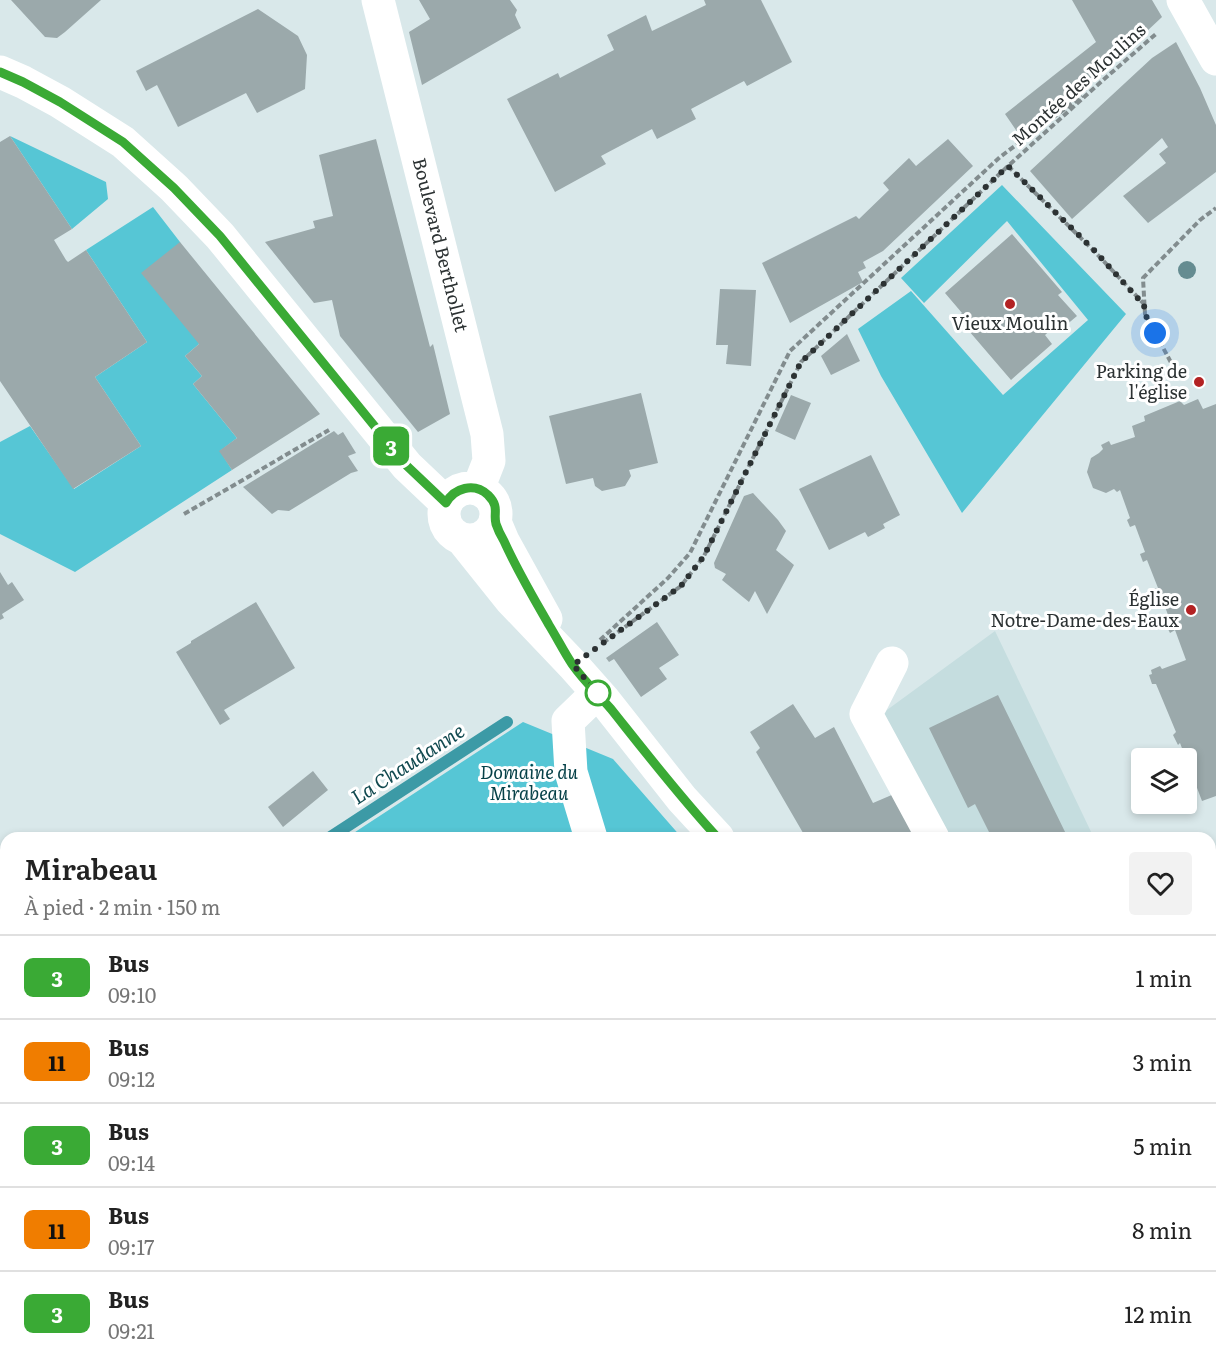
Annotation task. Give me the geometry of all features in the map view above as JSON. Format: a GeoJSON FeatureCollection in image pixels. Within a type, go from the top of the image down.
{"type":"FeatureCollection","features":[{"type":"Feature","properties":{"kind":"main road","name":"Boulevard Berthollet"},"geometry":{"type":"LineString","coordinates":[[378,0],[487,434],[489,461],[478,489]]}},
{"type":"Feature","properties":{"kind":"main road"},"geometry":{"type":"LineString","coordinates":[[1185,4],[1216,59]]}},
{"type":"Feature","properties":{"kind":"main road"},"geometry":{"type":"LineString","coordinates":[[0,72],[60,102],[123,142],[174,188],[220,236],[407,466],[446,503]]}},
{"type":"Feature","properties":{"kind":"main road"},"geometry":{"type":"LineString","coordinates":[[462,539],[478,539],[491,530],[495,522],[495,506],[486,493],[478,489],[456,491],[446,503],[443,516],[451,533],[462,539],[510,599],[573,665],[682,799],[712,832]]}},
{"type":"Feature","properties":{"kind":"main road"},"geometry":{"type":"LineString","coordinates":[[495,522],[533,597],[573,665]]}},
{"type":"Feature","properties":{"kind":"main road"},"geometry":{"type":"LineString","coordinates":[[892,663],[866,714],[930,832]]}},
{"type":"Feature","properties":{"kind":"main road"},"geometry":{"type":"LineString","coordinates":[[589,832],[571,768],[568,721],[597,693]]}},
{"type":"Feature","properties":{"kind":"path","name":"Montée des Moulins"},"geometry":{"type":"LineString","coordinates":[[573,665],[681,586],[704,556],[801,362],[1008,166],[1185,4]]}},
{"type":"Feature","properties":{"kind":"path"},"geometry":{"type":"LineString","coordinates":[[573,665],[668,578],[690,553],[790,351],[1000,157],[1102,81]]}},
{"type":"Feature","properties":{"kind":"path"},"geometry":{"type":"LineString","coordinates":[[1008,166],[1094,250],[1144,305]]}},
{"type":"Feature","properties":{"kind":"path"},"geometry":{"type":"LineString","coordinates":[[1175,370],[1145,314],[1143,278],[1200,220],[1216,208]]}},
{"type":"Feature","properties":{"kind":"path"},"geometry":{"type":"LineString","coordinates":[[184,514],[362,410]]}},
{"type":"Feature","properties":{"kind":"shaded area"},"geometry":{"type":"Polygon","coordinates":[[[995,631],[1091,832],[939,832],[876,718],[995,631]]]}},
{"type":"Feature","properties":{"kind":"green space"},"geometry":{"type":"Polygon","coordinates":[[[10,136],[106,182],[108,199],[72,229],[10,136]]]}},
{"type":"Feature","properties":{"kind":"green space"},"geometry":{"type":"Polygon","coordinates":[[[1002,185],[1126,314],[962,513],[881,376],[858,329],[911,291],[1003,395],[1088,320],[1007,221],[924,303],[901,278],[1002,185]]]}},
{"type":"Feature","properties":{"kind":"green space"},"geometry":{"type":"Polygon","coordinates":[[[153,207],[180,242],[199,344],[185,356],[202,376],[193,384],[237,438],[220,451],[232,470],[75,572],[0,534],[0,442],[30,426],[74,489],[141,446],[95,377],[147,342],[86,250],[153,207]]]}},
{"type":"Feature","properties":{"kind":"green space","name":"Domaine du Mirabeau"},"geometry":{"type":"Polygon","coordinates":[[[523,722],[613,759],[677,832],[355,832],[523,722]]]}},
{"type":"Feature","properties":{"kind":"building"},"geometry":{"type":"Polygon","coordinates":[[[11,0],[101,0],[57,38],[45,37],[11,0]]]}},
{"type":"Feature","properties":{"kind":"building"},"geometry":{"type":"Polygon","coordinates":[[[419,0],[510,0],[517,10],[515,15],[521,28],[422,85],[409,32],[430,19],[419,0]]]}},
{"type":"Feature","properties":{"kind":"building"},"geometry":{"type":"Polygon","coordinates":[[[704,0],[761,0],[792,62],[747,86],[744,81],[691,109],[696,119],[657,139],[652,129],[601,156],[606,164],[555,192],[507,99],[558,73],[560,78],[614,50],[607,35],[646,15],[652,31],[706,5],[704,0]]]}},
{"type":"Feature","properties":{"kind":"building"},"geometry":{"type":"Polygon","coordinates":[[[1072,0],[1152,0],[1162,17],[1111,65],[1020,136],[1005,114],[1096,42],[1072,0]]]}},
{"type":"Feature","properties":{"kind":"building"},"geometry":{"type":"Polygon","coordinates":[[[258,9],[298,36],[307,55],[305,89],[257,113],[246,93],[178,127],[157,85],[146,91],[136,71],[258,9]]]}},
{"type":"Feature","properties":{"kind":"building"},"geometry":{"type":"Polygon","coordinates":[[[1176,42],[1216,125],[1216,172],[1148,223],[1123,196],[1166,163],[1159,154],[1168,147],[1162,138],[1072,219],[1030,171],[1152,58],[1176,42]]]}},
{"type":"Feature","properties":{"kind":"building"},"geometry":{"type":"Polygon","coordinates":[[[10,136],[72,229],[54,240],[66,260],[68,262],[86,250],[147,342],[95,377],[141,446],[73,489],[0,381],[0,142],[10,136]]]}},
{"type":"Feature","properties":{"kind":"building"},"geometry":{"type":"Polygon","coordinates":[[[376,139],[430,347],[433,344],[450,414],[418,432],[340,336],[332,300],[314,303],[265,242],[315,228],[313,221],[333,216],[319,155],[376,139]]]}},
{"type":"Feature","properties":{"kind":"building"},"geometry":{"type":"Polygon","coordinates":[[[948,139],[973,166],[883,251],[863,262],[866,268],[858,272],[863,282],[790,323],[762,263],[856,216],[859,219],[889,190],[883,183],[909,158],[916,166],[948,139]]]}},
{"type":"Feature","properties":{"kind":"building","name":"Vieux Moulin"},"geometry":{"type":"Polygon","coordinates":[[[1012,234],[1062,292],[1058,295],[1077,316],[1059,331],[1055,326],[1045,335],[1052,344],[1011,380],[957,317],[962,313],[945,293],[1012,234]]]}},
{"type":"Feature","properties":{"kind":"building"},"geometry":{"type":"Polygon","coordinates":[[[180,242],[320,414],[232,470],[219,451],[237,438],[193,384],[202,376],[185,356],[199,344],[141,273],[180,242]]]}},
{"type":"Feature","properties":{"kind":"building"},"geometry":{"type":"Polygon","coordinates":[[[720,289],[756,290],[751,366],[726,364],[728,345],[716,345],[720,289]]]}},
{"type":"Feature","properties":{"kind":"building"},"geometry":{"type":"Polygon","coordinates":[[[847,334],[860,361],[831,375],[821,356],[847,334]]]}},
{"type":"Feature","properties":{"kind":"building"},"geometry":{"type":"Polygon","coordinates":[[[641,393],[658,463],[629,470],[631,476],[625,486],[602,491],[595,486],[593,478],[566,484],[549,416],[641,393]]]}},
{"type":"Feature","properties":{"kind":"building"},"geometry":{"type":"Polygon","coordinates":[[[791,395],[811,403],[795,440],[775,431],[791,395]]]}},
{"type":"Feature","properties":{"kind":"building","name":"Église Notre-Dame-des-Eaux"},"geometry":{"type":"Polygon","coordinates":[[[1198,399],[1203,409],[1216,404],[1216,796],[1202,801],[1197,788],[1197,748],[1182,748],[1180,743],[1178,745],[1173,735],[1176,732],[1156,684],[1152,684],[1149,675],[1152,674],[1151,670],[1160,666],[1162,669],[1186,660],[1175,630],[1170,633],[1166,625],[1171,623],[1161,596],[1157,598],[1153,589],[1158,588],[1147,560],[1143,562],[1140,554],[1145,552],[1135,525],[1130,527],[1127,520],[1130,518],[1120,490],[1117,492],[1114,489],[1106,493],[1093,488],[1087,472],[1091,458],[1103,449],[1101,445],[1109,441],[1111,445],[1135,437],[1132,426],[1145,421],[1144,416],[1180,401],[1184,405],[1198,399]]]}},
{"type":"Feature","properties":{"kind":"building"},"geometry":{"type":"Polygon","coordinates":[[[334,431],[338,435],[343,432],[356,453],[348,456],[358,471],[289,511],[278,510],[272,514],[243,487],[334,431]]]}},
{"type":"Feature","properties":{"kind":"building"},"geometry":{"type":"Polygon","coordinates":[[[871,455],[900,515],[883,524],[885,528],[868,537],[865,532],[829,550],[799,489],[871,455]]]}},
{"type":"Feature","properties":{"kind":"building"},"geometry":{"type":"Polygon","coordinates":[[[753,493],[786,531],[776,550],[794,565],[767,614],[755,591],[749,602],[722,580],[726,574],[715,568],[714,563],[744,496],[753,493]]]}},
{"type":"Feature","properties":{"kind":"building"},"geometry":{"type":"Polygon","coordinates":[[[0,572],[8,585],[12,582],[24,600],[2,614],[4,618],[0,620],[0,572]]]}},
{"type":"Feature","properties":{"kind":"building"},"geometry":{"type":"Polygon","coordinates":[[[256,602],[295,668],[224,710],[230,719],[220,725],[176,652],[256,602]]]}},
{"type":"Feature","properties":{"kind":"building"},"geometry":{"type":"Polygon","coordinates":[[[657,622],[679,655],[659,668],[667,679],[641,697],[614,659],[609,662],[606,658],[657,622]]]}},
{"type":"Feature","properties":{"kind":"building"},"geometry":{"type":"Polygon","coordinates":[[[998,695],[1065,832],[989,832],[975,804],[968,808],[929,728],[998,695]]]}},
{"type":"Feature","properties":{"kind":"building"},"geometry":{"type":"Polygon","coordinates":[[[793,704],[815,738],[834,727],[873,803],[894,794],[914,832],[803,832],[756,752],[760,748],[750,732],[793,704]]]}},
{"type":"Feature","properties":{"kind":"building"},"geometry":{"type":"Polygon","coordinates":[[[313,771],[328,790],[283,827],[268,807],[313,771]]]}},
{"type":"Feature","properties":{"kind":"waterway","name":"La Chaudanne"},"geometry":{"type":"LineString","coordinates":[[338,832],[507,722]]}},
{"type":"Feature","properties":{"kind":"bus line","name":"3"},"geometry":{"type":"LineString","coordinates":[[0,72],[60,102],[123,142],[174,188],[220,236],[407,466],[446,503],[456,491],[463,489],[478,489],[486,493],[495,506],[495,522],[503,540],[573,665],[604,700],[682,799],[712,832]]}},
{"type":"Feature","properties":{"kind":"place","name":"Vieux Moulin"},"geometry":{"type":"Point","coordinates":[1010,304]}},
{"type":"Feature","properties":{"kind":"place","name":"Parking de l'église"},"geometry":{"type":"Point","coordinates":[1199,382]}},
{"type":"Feature","properties":{"kind":"place","name":"Église Notre-Dame-des-Eaux"},"geometry":{"type":"Point","coordinates":[1191,610]}},
{"type":"Feature","properties":{"kind":"route"},"geometry":{"type":"LineString","coordinates":[[598,693],[573,665],[681,586],[704,556],[801,362],[1008,166],[1094,250],[1144,305],[1145,314],[1155,333]]}}]}
